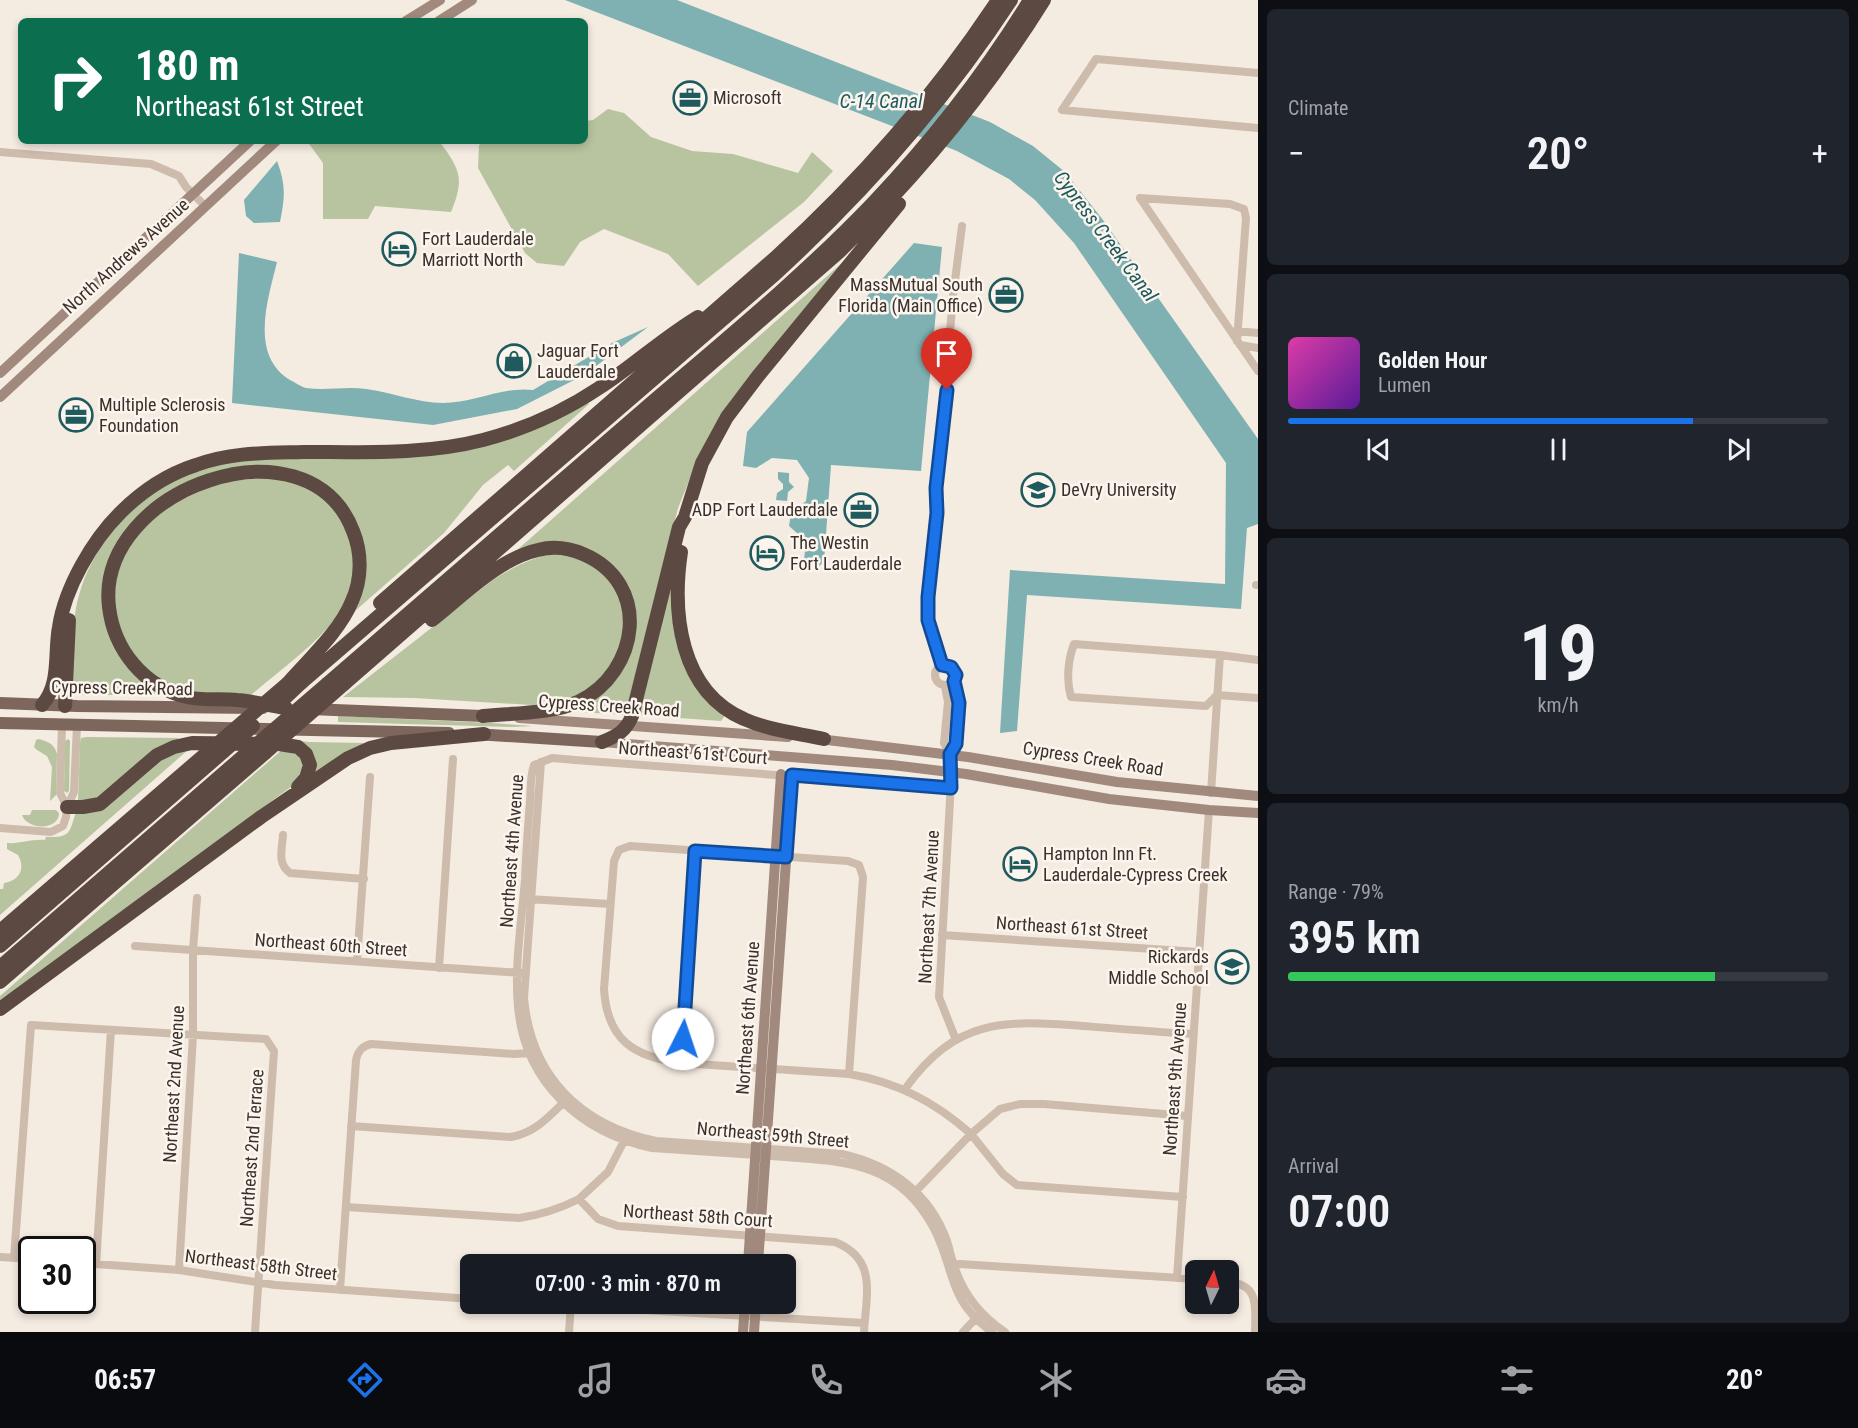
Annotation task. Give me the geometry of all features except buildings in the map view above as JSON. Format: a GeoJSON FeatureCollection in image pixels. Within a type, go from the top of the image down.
{"type":"FeatureCollection","features":[{"type":"Feature","properties":{"kind":"highway"},"geometry":{"type":"LineString","coordinates":[[947,83],[998,0]]}},
{"type":"Feature","properties":{"kind":"highway"},"geometry":{"type":"LineString","coordinates":[[295,683],[773,276],[848,205],[1011,0]]}},
{"type":"Feature","properties":{"kind":"highway"},"geometry":{"type":"LineString","coordinates":[[974,93],[1030,0]]}},
{"type":"Feature","properties":{"kind":"highway"},"geometry":{"type":"LineString","coordinates":[[0,982],[820,271],[878,214],[1044,0]]}},
{"type":"Feature","properties":{"kind":"highway"},"geometry":{"type":"LineString","coordinates":[[0,946],[735,293],[894,146]]}},
{"type":"Feature","properties":{"kind":"highway"},"geometry":{"type":"LineString","coordinates":[[602,742],[620,734],[628,726],[680,527],[702,463],[727,417],[911,190],[922,157]]}},
{"type":"Feature","properties":{"kind":"highway"},"geometry":{"type":"LineString","coordinates":[[0,968],[791,281],[922,157]]}},
{"type":"Feature","properties":{"kind":"highway"},"geometry":{"type":"LineString","coordinates":[[42,705],[53,688],[61,616],[66,596],[96,542],[121,512],[151,488],[186,468],[223,457],[252,453],[429,449],[470,443],[508,432],[543,419],[578,401],[682,327],[735,293]]}},
{"type":"Feature","properties":{"kind":"highway"},"geometry":{"type":"LineString","coordinates":[[286,708],[237,700],[197,699],[178,694],[152,681],[138,670],[118,641],[112,624],[108,600],[112,568],[118,551],[133,528],[148,514],[173,497],[201,484],[222,477],[255,472],[276,472],[294,476],[312,483],[335,501],[347,518],[357,543],[360,570],[355,594],[341,622],[295,683]]}},
{"type":"Feature","properties":{"kind":"highway"},"geometry":{"type":"LineString","coordinates":[[685,517],[686,528],[678,576],[678,613],[685,648],[699,680],[716,701],[742,718],[824,740]]}},
{"type":"Feature","properties":{"kind":"highway"},"geometry":{"type":"LineString","coordinates":[[380,653],[430,621],[488,576],[521,555],[547,548],[564,549],[589,557],[604,567],[620,588],[627,604],[630,620],[625,652],[611,678],[587,697],[566,706],[483,716]]}},
{"type":"Feature","properties":{"kind":"highway"},"geometry":{"type":"LineString","coordinates":[[71,706],[68,627],[77,576]]}},
{"type":"Feature","properties":{"kind":"highway"},"geometry":{"type":"LineString","coordinates":[[261,817],[284,804],[341,762],[363,751],[391,743],[484,734]]}},
{"type":"Feature","properties":{"kind":"highway"},"geometry":{"type":"LineString","coordinates":[[0,1009],[261,817],[306,778],[310,769],[309,762],[300,749],[284,744],[192,743],[180,745],[157,755],[99,804],[67,807]]}},
{"type":"Feature","properties":{"kind":"highway"},"geometry":{"type":"LineString","coordinates":[[0,931],[216,752]]}},
{"type":"Feature","properties":{"kind":"main road"},"geometry":{"type":"LineString","coordinates":[[411,18],[440,0]]}},
{"type":"Feature","properties":{"kind":"main road"},"geometry":{"type":"LineString","coordinates":[[444,18],[472,0]]}},
{"type":"Feature","properties":{"kind":"main road","name":"North Andrews Avenue"},"geometry":{"type":"LineString","coordinates":[[0,373],[247,144]]}},
{"type":"Feature","properties":{"kind":"main road","name":"North Andrews Avenue"},"geometry":{"type":"LineString","coordinates":[[0,397],[273,144]]}},
{"type":"Feature","properties":{"kind":"main road","name":"Cypress Creek Road"},"geometry":{"type":"LineString","coordinates":[[0,703],[286,708],[483,716],[824,740],[950,754],[1076,776],[1211,793],[1258,796]]}},
{"type":"Feature","properties":{"kind":"main road"},"geometry":{"type":"LineString","coordinates":[[62,724],[71,706]]}},
{"type":"Feature","properties":{"kind":"main road"},"geometry":{"type":"LineString","coordinates":[[71,706],[76,725]]}},
{"type":"Feature","properties":{"kind":"main road","name":"Cypress Creek Road"},"geometry":{"type":"LineString","coordinates":[[0,723],[484,734],[602,742],[867,762],[951,772],[1077,794],[1209,810],[1258,813]]}},
{"type":"Feature","properties":{"kind":"main road","name":"Northeast 6th Avenue"},"geometry":{"type":"LineString","coordinates":[[750,1254],[755,1235],[787,775]]}},
{"type":"Feature","properties":{"kind":"main road"},"geometry":{"type":"LineString","coordinates":[[1172,806],[1204,800],[1211,793]]}},
{"type":"Feature","properties":{"kind":"main road"},"geometry":{"type":"LineString","coordinates":[[1209,810],[1214,802],[1238,795]]}},
{"type":"Feature","properties":{"kind":"main road","name":"Northeast 6th Avenue"},"geometry":{"type":"LineString","coordinates":[[755,1235],[757,1254]]}},
{"type":"Feature","properties":{"kind":"main road"},"geometry":{"type":"LineString","coordinates":[[749,1314],[754,1332]]}},
{"type":"Feature","properties":{"kind":"main road"},"geometry":{"type":"LineString","coordinates":[[743,1332],[751,1314]]}},
{"type":"Feature","properties":{"kind":"street"},"geometry":{"type":"LineString","coordinates":[[1258,73],[1096,59],[1062,110],[1258,128]]}},
{"type":"Feature","properties":{"kind":"street"},"geometry":{"type":"LineString","coordinates":[[0,152],[151,164],[179,176],[205,207]]}},
{"type":"Feature","properties":{"kind":"street"},"geometry":{"type":"LineString","coordinates":[[1234,331],[1246,218],[1244,209],[1230,204],[1140,198],[1234,331],[1238,343],[1258,371]]}},
{"type":"Feature","properties":{"kind":"street"},"geometry":{"type":"LineString","coordinates":[[942,665],[928,620],[928,597],[954,285],[962,226]]}},
{"type":"Feature","properties":{"kind":"street"},"geometry":{"type":"LineString","coordinates":[[1234,331],[1258,333]]}},
{"type":"Feature","properties":{"kind":"street"},"geometry":{"type":"LineString","coordinates":[[1238,343],[1258,348]]}},
{"type":"Feature","properties":{"kind":"street"},"geometry":{"type":"LineString","coordinates":[[1258,660],[1074,644],[1068,686],[1071,697],[1206,706],[1217,695],[1258,698]]}},
{"type":"Feature","properties":{"kind":"street"},"geometry":{"type":"LineString","coordinates":[[1211,793],[1220,655]]}},
{"type":"Feature","properties":{"kind":"street"},"geometry":{"type":"LineString","coordinates":[[950,754],[956,744],[959,703],[954,681],[956,675],[954,669],[948,666],[942,665],[937,669],[935,678],[939,684],[945,686],[954,681]]}},
{"type":"Feature","properties":{"kind":"street"},"geometry":{"type":"LineString","coordinates":[[945,686],[948,702],[944,743],[950,754]]}},
{"type":"Feature","properties":{"kind":"street"},"geometry":{"type":"LineString","coordinates":[[62,724],[60,793],[67,807]]}},
{"type":"Feature","properties":{"kind":"street"},"geometry":{"type":"LineString","coordinates":[[0,828],[47,832],[57,830],[64,824],[67,807],[74,792],[76,725]]}},
{"type":"Feature","properties":{"kind":"street","name":"Northeast 7th Avenue"},"geometry":{"type":"LineString","coordinates":[[950,754],[951,788],[939,997],[956,1040]]}},
{"type":"Feature","properties":{"kind":"street","name":"Northeast 61st Court"},"geometry":{"type":"LineString","coordinates":[[541,762],[552,758],[951,788]]}},
{"type":"Feature","properties":{"kind":"street"},"geometry":{"type":"LineString","coordinates":[[439,968],[453,759]]}},
{"type":"Feature","properties":{"kind":"street","name":"Northeast 4th Avenue"},"geometry":{"type":"LineString","coordinates":[[541,762],[518,1008],[545,1081],[566,1100]]}},
{"type":"Feature","properties":{"kind":"street"},"geometry":{"type":"LineString","coordinates":[[357,961],[370,777]]}},
{"type":"Feature","properties":{"kind":"street","name":"Northeast 9th Avenue"},"geometry":{"type":"LineString","coordinates":[[1177,1278],[1209,810]]}},
{"type":"Feature","properties":{"kind":"street"},"geometry":{"type":"LineString","coordinates":[[283,835],[281,860],[285,870],[294,875],[364,879]]}},
{"type":"Feature","properties":{"kind":"street"},"geometry":{"type":"LineString","coordinates":[[849,1074],[863,877],[859,866],[848,861],[630,846],[619,850],[614,861],[604,989],[608,1015],[621,1037],[633,1049],[656,1060],[849,1074],[877,1080],[905,1089],[949,1114],[985,1149],[1003,1174],[1017,1185],[1183,1197]]}},
{"type":"Feature","properties":{"kind":"street"},"geometry":{"type":"LineString","coordinates":[[681,1063],[695,851]]}},
{"type":"Feature","properties":{"kind":"street","name":"Northeast 2nd Avenue"},"geometry":{"type":"LineString","coordinates":[[179,1270],[193,1036],[193,950],[197,898]]}},
{"type":"Feature","properties":{"kind":"street"},"geometry":{"type":"LineString","coordinates":[[527,899],[610,904]]}},
{"type":"Feature","properties":{"kind":"street","name":"Northeast 61st Street"},"geometry":{"type":"LineString","coordinates":[[942,935],[1199,952]]}},
{"type":"Feature","properties":{"kind":"street","name":"Northeast 60th Street"},"geometry":{"type":"LineString","coordinates":[[135,946],[522,973]]}},
{"type":"Feature","properties":{"kind":"street"},"geometry":{"type":"LineString","coordinates":[[905,1089],[928,1061],[956,1040],[991,1026],[1030,1022],[1193,1034]]}},
{"type":"Feature","properties":{"kind":"street"},"geometry":{"type":"LineString","coordinates":[[14,1258],[31,1025],[193,1036]]}},
{"type":"Feature","properties":{"kind":"street"},"geometry":{"type":"LineString","coordinates":[[96,1264],[111,1030]]}},
{"type":"Feature","properties":{"kind":"street","name":"Northeast 2nd Terrace"},"geometry":{"type":"LineString","coordinates":[[193,1036],[266,1039],[274,1051],[255,1332]]}},
{"type":"Feature","properties":{"kind":"street"},"geometry":{"type":"LineString","coordinates":[[340,1290],[356,1060],[360,1050],[371,1044],[533,1052]]}},
{"type":"Feature","properties":{"kind":"street"},"geometry":{"type":"LineString","coordinates":[[351,1126],[511,1137],[533,1130],[566,1100]]}},
{"type":"Feature","properties":{"kind":"street","name":"Northeast 59th Street"},"geometry":{"type":"LineString","coordinates":[[566,1100],[586,1122],[626,1138],[852,1164],[885,1177],[913,1193],[934,1229],[950,1265],[957,1293],[978,1316]]}},
{"type":"Feature","properties":{"kind":"street"},"geometry":{"type":"LineString","coordinates":[[913,1193],[971,1134],[1000,1109],[1020,1104],[1044,1104],[1188,1116]]}},
{"type":"Feature","properties":{"kind":"street"},"geometry":{"type":"LineString","coordinates":[[346,1207],[519,1218],[537,1216],[579,1199],[608,1172],[626,1138]]}},
{"type":"Feature","properties":{"kind":"street","name":"Northeast 58th Court"},"geometry":{"type":"LineString","coordinates":[[579,1199],[583,1206],[598,1219],[618,1226],[825,1240],[845,1246],[860,1260],[866,1273],[864,1323]]}},
{"type":"Feature","properties":{"kind":"street"},"geometry":{"type":"LineString","coordinates":[[0,1257],[18,1258]]}},
{"type":"Feature","properties":{"kind":"street","name":"Northeast 58th Street"},"geometry":{"type":"LineString","coordinates":[[96,1264],[179,1270],[258,1284],[460,1298]]}},
{"type":"Feature","properties":{"kind":"street"},"geometry":{"type":"LineString","coordinates":[[950,1265],[1185,1279]]}},
{"type":"Feature","properties":{"kind":"street"},"geometry":{"type":"LineString","coordinates":[[1239,1283],[1250,1287],[1257,1298],[1255,1332]]}},
{"type":"Feature","properties":{"kind":"street"},"geometry":{"type":"LineString","coordinates":[[569,1332],[570,1314]]}},
{"type":"Feature","properties":{"kind":"street"},"geometry":{"type":"LineString","coordinates":[[705,1314],[864,1323],[864,1332]]}},
{"type":"Feature","properties":{"kind":"street"},"geometry":{"type":"LineString","coordinates":[[963,1332],[978,1316]]}},
{"type":"Feature","properties":{"kind":"street"},"geometry":{"type":"LineString","coordinates":[[978,1316],[992,1332]]}},
{"type":"Feature","properties":{"kind":"street"},"geometry":{"type":"LineString","coordinates":[[978,1316],[1005,1332]]}},
{"type":"Feature","properties":{"kind":"green space"},"geometry":{"type":"Polygon","coordinates":[[[608,109],[624,113],[651,137],[692,151],[733,154],[798,173],[812,152],[833,171],[804,202],[698,286],[668,254],[604,229],[580,242],[564,266],[537,263],[525,253],[478,168],[479,145],[588,144],[588,121],[593,120],[608,109]]]}},
{"type":"Feature","properties":{"kind":"green space"},"geometry":{"type":"Polygon","coordinates":[[[309,144],[441,144],[456,167],[458,190],[451,212],[375,206],[368,219],[323,219],[323,163],[309,144]]]}},
{"type":"Feature","properties":{"kind":"green space"},"geometry":{"type":"Polygon","coordinates":[[[843,262],[731,400],[702,449],[678,508],[627,715],[579,712],[576,706],[611,683],[631,607],[584,551],[516,551],[843,262]]]}},
{"type":"Feature","properties":{"kind":"green space"},"geometry":{"type":"Polygon","coordinates":[[[587,402],[589,404],[514,471],[508,465],[483,485],[444,533],[355,611],[353,608],[354,522],[344,505],[315,479],[296,472],[232,471],[125,532],[106,614],[157,688],[155,694],[70,695],[74,619],[85,577],[99,550],[117,525],[165,486],[193,472],[223,463],[254,458],[419,455],[587,402]]]}},
{"type":"Feature","properties":{"kind":"green space"},"geometry":{"type":"Polygon","coordinates":[[[276,477],[315,491],[334,508],[346,526],[353,549],[353,573],[347,597],[336,618],[317,639],[251,695],[189,691],[152,677],[128,650],[113,613],[119,557],[157,512],[219,482],[276,477]]]}},
{"type":"Feature","properties":{"kind":"green space"},"geometry":{"type":"Polygon","coordinates":[[[557,553],[576,557],[593,565],[606,576],[615,589],[621,605],[624,622],[623,640],[618,659],[587,693],[568,700],[532,705],[414,698],[343,697],[494,579],[524,563],[557,553]]]}},
{"type":"Feature","properties":{"kind":"green space"},"geometry":{"type":"Polygon","coordinates":[[[674,564],[681,648],[726,714],[721,721],[638,715],[674,564]]]}},
{"type":"Feature","properties":{"kind":"green space"},"geometry":{"type":"Polygon","coordinates":[[[338,716],[492,723],[533,726],[338,722],[338,716]]]}},
{"type":"Feature","properties":{"kind":"green space"},"geometry":{"type":"Polygon","coordinates":[[[81,738],[178,738],[179,740],[99,798],[78,801],[80,743],[81,738]]]}},
{"type":"Feature","properties":{"kind":"green space"},"geometry":{"type":"Polygon","coordinates":[[[39,739],[52,745],[57,754],[56,795],[50,801],[52,767],[47,756],[34,747],[36,740],[39,739]]]}},
{"type":"Feature","properties":{"kind":"green space"},"geometry":{"type":"Polygon","coordinates":[[[68,739],[70,741],[69,791],[67,793],[64,791],[65,741],[68,739]]]}},
{"type":"Feature","properties":{"kind":"green space"},"geometry":{"type":"Polygon","coordinates":[[[293,741],[364,743],[316,774],[293,741]]]}},
{"type":"Feature","properties":{"kind":"green space"},"geometry":{"type":"Polygon","coordinates":[[[189,749],[0,915],[0,889],[3,889],[4,883],[14,880],[21,869],[18,855],[7,849],[7,843],[45,840],[46,837],[65,835],[70,829],[76,812],[162,757],[189,749]]]}},
{"type":"Feature","properties":{"kind":"green space"},"geometry":{"type":"Polygon","coordinates":[[[283,749],[297,752],[305,763],[299,781],[0,1004],[0,996],[283,749]]]}},
{"type":"Feature","properties":{"kind":"green space"},"geometry":{"type":"Polygon","coordinates":[[[32,810],[56,810],[59,813],[58,819],[49,825],[30,824],[22,815],[30,815],[32,810]]]}},
{"type":"Feature","properties":{"kind":"water","name":"C-14 Canal"},"geometry":{"type":"Polygon","coordinates":[[[565,0],[677,0],[990,122],[1033,146],[1065,172],[1103,220],[1258,439],[1258,524],[1247,528],[1241,609],[1027,595],[1017,731],[1000,733],[1010,570],[1225,584],[1226,463],[1074,243],[1035,200],[1009,179],[957,151],[565,0]]]}},
{"type":"Feature","properties":{"kind":"water"},"geometry":{"type":"Polygon","coordinates":[[[277,161],[284,191],[280,222],[254,223],[246,216],[244,200],[277,161]]]}},
{"type":"Feature","properties":{"kind":"water"},"geometry":{"type":"Polygon","coordinates":[[[914,243],[942,247],[921,471],[831,465],[824,562],[819,566],[809,565],[804,560],[806,541],[789,526],[791,513],[806,501],[809,478],[797,460],[772,458],[756,468],[743,466],[747,432],[914,243]]]}},
{"type":"Feature","properties":{"kind":"water"},"geometry":{"type":"Polygon","coordinates":[[[239,253],[277,262],[266,309],[265,341],[269,356],[277,369],[290,380],[306,388],[366,389],[443,403],[511,390],[533,390],[612,343],[648,327],[584,375],[517,409],[433,425],[232,403],[239,253]]]}},
{"type":"Feature","properties":{"kind":"water"},"geometry":{"type":"Polygon","coordinates":[[[778,472],[789,473],[789,482],[794,487],[788,492],[787,501],[776,500],[777,493],[783,489],[783,484],[778,479],[778,472]]]}},
{"type":"Feature","properties":{"kind":"place","name":"Microsoft"},"geometry":{"type":"Point","coordinates":[690,98]}},
{"type":"Feature","properties":{"kind":"place","name":"Fort Lauderdale Marriott North"},"geometry":{"type":"Point","coordinates":[399,249]}},
{"type":"Feature","properties":{"kind":"place","name":"MassMutual South Florida (Main Office)"},"geometry":{"type":"Point","coordinates":[1006,295]}},
{"type":"Feature","properties":{"kind":"place","name":"Jaguar Fort Lauderdale"},"geometry":{"type":"Point","coordinates":[514,361]}},
{"type":"Feature","properties":{"kind":"place","name":"Multiple Sclerosis Foundation"},"geometry":{"type":"Point","coordinates":[76,415]}},
{"type":"Feature","properties":{"kind":"place","name":"DeVry University"},"geometry":{"type":"Point","coordinates":[1038,490]}},
{"type":"Feature","properties":{"kind":"place","name":"ADP Fort Lauderdale"},"geometry":{"type":"Point","coordinates":[861,510]}},
{"type":"Feature","properties":{"kind":"place","name":"The Westin Fort Lauderdale"},"geometry":{"type":"Point","coordinates":[767,553]}},
{"type":"Feature","properties":{"kind":"place","name":"Hampton Inn Ft. Lauderdale-Cypress Creek"},"geometry":{"type":"Point","coordinates":[1020,864]}},
{"type":"Feature","properties":{"kind":"place","name":"Rickards Middle School"},"geometry":{"type":"Point","coordinates":[1232,967]}},
{"type":"Feature","properties":{"kind":"route"},"geometry":{"type":"LineString","coordinates":[[683,1039],[695,851],[786,857],[792,775],[951,788],[950,754],[956,744],[959,703],[954,681],[956,675],[951,667],[942,665],[928,620],[928,597],[937,513],[936,488],[947,390]]}},
{"type":"Feature","properties":{"kind":"water label","name":"Cypress Creek Canal"},"geometry":{"type":"Point","coordinates":[1106,236]}}]}
